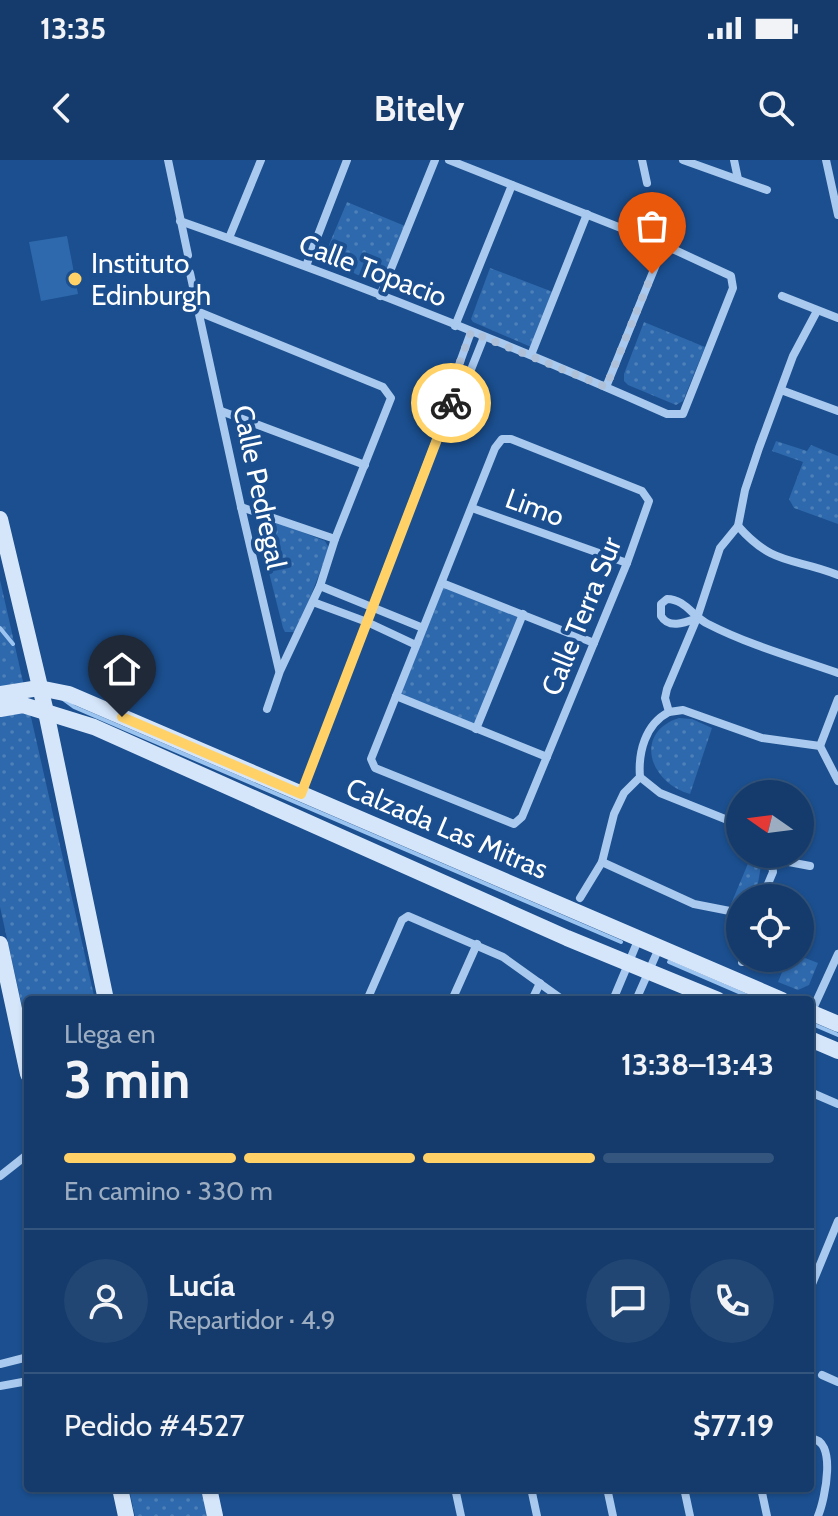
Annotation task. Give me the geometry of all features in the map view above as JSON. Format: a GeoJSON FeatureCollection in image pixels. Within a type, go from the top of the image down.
{"type":"FeatureCollection","features":[{"type":"Feature","properties":{"kind":"main road"},"geometry":{"type":"LineString","coordinates":[[0,519],[46,712],[105,996]]}},
{"type":"Feature","properties":{"kind":"main road","name":"Calzada Las Mitras"},"geometry":{"type":"LineString","coordinates":[[0,694],[39,688],[69,694],[773,996]]}},
{"type":"Feature","properties":{"kind":"main road","name":"Calzada Las Mitras"},"geometry":{"type":"LineString","coordinates":[[0,709],[23,705],[94,727],[648,973],[708,996]]}},
{"type":"Feature","properties":{"kind":"main road"},"geometry":{"type":"LineString","coordinates":[[0,944],[24,1055]]}},
{"type":"Feature","properties":{"kind":"main road"},"geometry":{"type":"LineString","coordinates":[[814,1013],[837,1020]]}},
{"type":"Feature","properties":{"kind":"main road"},"geometry":{"type":"LineString","coordinates":[[814,1041],[838,1051]]}},
{"type":"Feature","properties":{"kind":"main road"},"geometry":{"type":"LineString","coordinates":[[121,1492],[126,1516]]}},
{"type":"Feature","properties":{"kind":"main road"},"geometry":{"type":"LineString","coordinates":[[210,1492],[215,1516]]}},
{"type":"Feature","properties":{"kind":"street"},"geometry":{"type":"LineString","coordinates":[[229,238],[261,160]]}},
{"type":"Feature","properties":{"kind":"street"},"geometry":{"type":"LineString","coordinates":[[306,266],[347,160]]}},
{"type":"Feature","properties":{"kind":"street"},"geometry":{"type":"LineString","coordinates":[[380,296],[435,160]]}},
{"type":"Feature","properties":{"kind":"street"},"geometry":{"type":"LineString","coordinates":[[449,160],[664,245],[606,387]]}},
{"type":"Feature","properties":{"kind":"street"},"geometry":{"type":"LineString","coordinates":[[642,160],[647,183]]}},
{"type":"Feature","properties":{"kind":"street"},"geometry":{"type":"LineString","coordinates":[[683,160],[767,190]]}},
{"type":"Feature","properties":{"kind":"street"},"geometry":{"type":"LineString","coordinates":[[734,160],[738,179]]}},
{"type":"Feature","properties":{"kind":"street"},"geometry":{"type":"LineString","coordinates":[[826,160],[838,215]]}},
{"type":"Feature","properties":{"kind":"street"},"geometry":{"type":"LineString","coordinates":[[170,162],[188,255]]}},
{"type":"Feature","properties":{"kind":"street"},"geometry":{"type":"LineString","coordinates":[[455,326],[512,185]]}},
{"type":"Feature","properties":{"kind":"street"},"geometry":{"type":"LineString","coordinates":[[531,355],[587,214]]}},
{"type":"Feature","properties":{"kind":"street","name":"Calle Topacio"},"geometry":{"type":"LineString","coordinates":[[180,221],[306,266],[531,355],[667,414],[681,415],[733,288],[733,279],[664,245]]}},
{"type":"Feature","properties":{"kind":"street","name":"Calle Pedregal"},"geometry":{"type":"LineString","coordinates":[[190,273],[280,671]]}},
{"type":"Feature","properties":{"kind":"street"},"geometry":{"type":"LineString","coordinates":[[782,296],[838,318]]}},
{"type":"Feature","properties":{"kind":"street"},"geometry":{"type":"LineString","coordinates":[[669,712],[665,698],[667,689],[697,618],[723,542],[738,526],[748,480],[781,390],[801,339],[817,311]]}},
{"type":"Feature","properties":{"kind":"street"},"geometry":{"type":"LineString","coordinates":[[199,312],[386,390],[391,403],[335,539],[320,586],[280,671],[267,709]]}},
{"type":"Feature","properties":{"kind":"street"},"geometry":{"type":"LineString","coordinates":[[301,794],[455,391],[456,373],[471,332]]}},
{"type":"Feature","properties":{"kind":"street"},"geometry":{"type":"LineString","coordinates":[[455,391],[468,377],[484,337]]}},
{"type":"Feature","properties":{"kind":"street"},"geometry":{"type":"LineString","coordinates":[[781,390],[838,411]]}},
{"type":"Feature","properties":{"kind":"street"},"geometry":{"type":"LineString","coordinates":[[221,411],[365,465]]}},
{"type":"Feature","properties":{"kind":"street","name":"Calle Terra Sur"},"geometry":{"type":"LineString","coordinates":[[502,439],[511,439],[645,493],[649,506],[627,563],[517,823],[373,766],[372,754],[497,443],[502,439]]}},
{"type":"Feature","properties":{"kind":"street"},"geometry":{"type":"LineString","coordinates":[[241,507],[335,539]]}},
{"type":"Feature","properties":{"kind":"street","name":"Limo"},"geometry":{"type":"LineString","coordinates":[[472,508],[627,563]]}},
{"type":"Feature","properties":{"kind":"street"},"geometry":{"type":"LineString","coordinates":[[738,526],[752,542],[773,556],[838,575]]}},
{"type":"Feature","properties":{"kind":"street"},"geometry":{"type":"LineString","coordinates":[[442,583],[594,643]]}},
{"type":"Feature","properties":{"kind":"street"},"geometry":{"type":"LineString","coordinates":[[320,586],[423,628]]}},
{"type":"Feature","properties":{"kind":"street"},"geometry":{"type":"LineString","coordinates":[[313,602],[416,645]]}},
{"type":"Feature","properties":{"kind":"street"},"geometry":{"type":"LineString","coordinates":[[476,729],[523,614]]}},
{"type":"Feature","properties":{"kind":"street"},"geometry":{"type":"LineString","coordinates":[[697,618],[753,643],[838,673]]}},
{"type":"Feature","properties":{"kind":"street"},"geometry":{"type":"LineString","coordinates":[[396,696],[547,757]]}},
{"type":"Feature","properties":{"kind":"street"},"geometry":{"type":"LineString","coordinates":[[838,699],[820,746],[838,781]]}},
{"type":"Feature","properties":{"kind":"street"},"geometry":{"type":"LineString","coordinates":[[726,819],[660,793],[640,777],[644,739],[663,715],[683,710],[762,738],[820,746]]}},
{"type":"Feature","properties":{"kind":"street"},"geometry":{"type":"LineString","coordinates":[[580,898],[602,862],[614,814],[624,793],[640,777]]}},
{"type":"Feature","properties":{"kind":"street"},"geometry":{"type":"LineString","coordinates":[[602,862],[694,904],[726,910]]}},
{"type":"Feature","properties":{"kind":"street"},"geometry":{"type":"LineString","coordinates":[[369,996],[405,917],[477,944],[524,969],[558,996]]}},
{"type":"Feature","properties":{"kind":"street"},"geometry":{"type":"LineString","coordinates":[[615,996],[639,938]]}},
{"type":"Feature","properties":{"kind":"street"},"geometry":{"type":"LineString","coordinates":[[454,996],[477,944]]}},
{"type":"Feature","properties":{"kind":"street"},"geometry":{"type":"LineString","coordinates":[[638,996],[659,947]]}},
{"type":"Feature","properties":{"kind":"street"},"geometry":{"type":"LineString","coordinates":[[814,1006],[838,954]]}},
{"type":"Feature","properties":{"kind":"street"},"geometry":{"type":"LineString","coordinates":[[534,996],[540,983]]}},
{"type":"Feature","properties":{"kind":"street"},"geometry":{"type":"LineString","coordinates":[[814,1096],[838,1104]]}},
{"type":"Feature","properties":{"kind":"street"},"geometry":{"type":"LineString","coordinates":[[0,1176],[24,1157]]}},
{"type":"Feature","properties":{"kind":"street"},"geometry":{"type":"LineString","coordinates":[[814,1279],[838,1221]]}},
{"type":"Feature","properties":{"kind":"street"},"geometry":{"type":"LineString","coordinates":[[0,1364],[24,1358]]}},
{"type":"Feature","properties":{"kind":"street"},"geometry":{"type":"LineString","coordinates":[[822,1375],[838,1382]]}},
{"type":"Feature","properties":{"kind":"street"},"geometry":{"type":"LineString","coordinates":[[0,1386],[24,1382]]}},
{"type":"Feature","properties":{"kind":"street"},"geometry":{"type":"LineString","coordinates":[[814,1440],[825,1448],[830,1468],[826,1497],[818,1516]]}},
{"type":"Feature","properties":{"kind":"street"},"geometry":{"type":"LineString","coordinates":[[456,1492],[461,1516]]}},
{"type":"Feature","properties":{"kind":"street"},"geometry":{"type":"LineString","coordinates":[[532,1492],[537,1516]]}},
{"type":"Feature","properties":{"kind":"street"},"geometry":{"type":"LineString","coordinates":[[608,1492],[613,1516]]}},
{"type":"Feature","properties":{"kind":"street"},"geometry":{"type":"LineString","coordinates":[[685,1492],[690,1516]]}},
{"type":"Feature","properties":{"kind":"street"},"geometry":{"type":"LineString","coordinates":[[762,1492],[767,1516]]}},
{"type":"Feature","properties":{"kind":"shaded area"},"geometry":{"type":"Polygon","coordinates":[[[347,202],[405,226],[382,283],[378,284],[323,259],[347,202]]]}},
{"type":"Feature","properties":{"kind":"shaded area"},"geometry":{"type":"Polygon","coordinates":[[[67,236],[78,294],[41,301],[29,242],[67,236]]]}},
{"type":"Feature","properties":{"kind":"shaded area"},"geometry":{"type":"Polygon","coordinates":[[[490,268],[553,292],[531,347],[471,319],[490,268]]]}},
{"type":"Feature","properties":{"kind":"shaded area"},"geometry":{"type":"Polygon","coordinates":[[[644,322],[705,347],[683,401],[676,405],[624,381],[644,322]]]}},
{"type":"Feature","properties":{"kind":"shaded area"},"geometry":{"type":"Polygon","coordinates":[[[776,441],[807,451],[811,445],[838,456],[838,524],[794,508],[789,499],[803,462],[772,451],[776,441]]]}},
{"type":"Feature","properties":{"kind":"shaded area"},"geometry":{"type":"Polygon","coordinates":[[[271,520],[325,541],[329,548],[299,627],[294,632],[285,632],[283,628],[259,533],[262,523],[271,520]]]}},
{"type":"Feature","properties":{"kind":"shaded area"},"geometry":{"type":"Polygon","coordinates":[[[0,580],[94,996],[24,996],[24,1015],[0,907],[0,580]]]}},
{"type":"Feature","properties":{"kind":"shaded area"},"geometry":{"type":"Polygon","coordinates":[[[442,583],[523,614],[476,729],[396,696],[442,583]]]}},
{"type":"Feature","properties":{"kind":"shaded area"},"geometry":{"type":"Polygon","coordinates":[[[679,718],[692,719],[712,728],[690,794],[664,779],[652,757],[656,734],[679,718]]]}},
{"type":"Feature","properties":{"kind":"shaded area"},"geometry":{"type":"Polygon","coordinates":[[[746,868],[761,868],[757,884],[739,884],[746,868]]]}},
{"type":"Feature","properties":{"kind":"shaded area"},"geometry":{"type":"Polygon","coordinates":[[[814,961],[818,963],[809,985],[798,990],[778,982],[782,972],[814,972],[814,961]]]}},
{"type":"Feature","properties":{"kind":"shaded area"},"geometry":{"type":"Polygon","coordinates":[[[130,1492],[204,1492],[209,1516],[135,1516],[130,1492]]]}},
{"type":"Feature","properties":{"kind":"waterway"},"geometry":{"type":"LineString","coordinates":[[0,628],[13,644]]}},
{"type":"Feature","properties":{"kind":"waterway"},"geometry":{"type":"LineString","coordinates":[[63,699],[74,707],[621,942]]}},
{"type":"Feature","properties":{"kind":"waterway"},"geometry":{"type":"LineString","coordinates":[[669,962],[748,996]]}},
{"type":"Feature","properties":{"kind":"waterway"},"geometry":{"type":"LineString","coordinates":[[814,1025],[838,1035]]}},
{"type":"Feature","properties":{"kind":"way so far"},"geometry":{"type":"LineString","coordinates":[[451,403],[456,373],[471,332],[606,387],[652,274]]}},
{"type":"Feature","properties":{"kind":"place","name":"Instituto Edinburgh"},"geometry":{"type":"Point","coordinates":[75,279]}},
{"type":"Feature","properties":{"kind":"route"},"geometry":{"type":"LineString","coordinates":[[122,717],[301,794],[451,403]]}}]}
